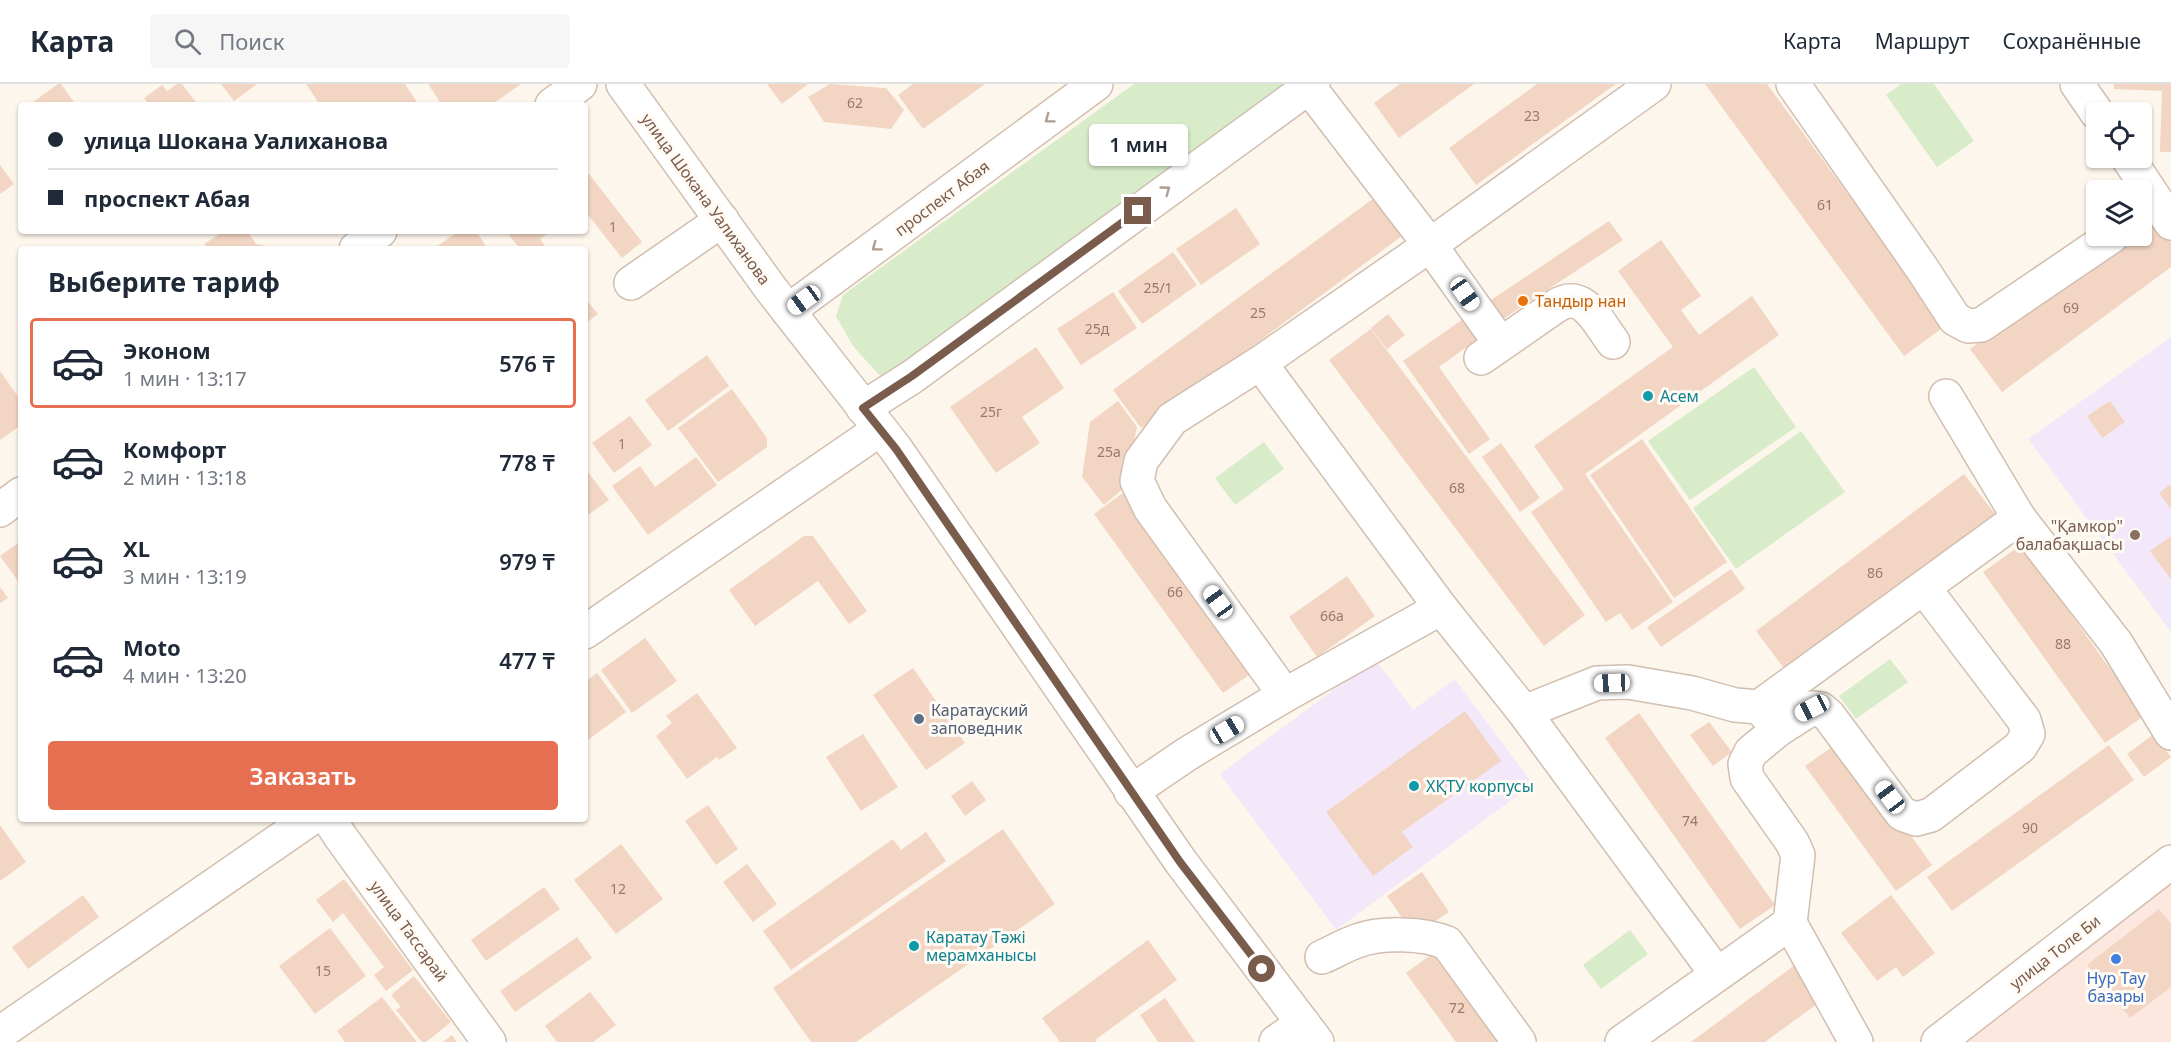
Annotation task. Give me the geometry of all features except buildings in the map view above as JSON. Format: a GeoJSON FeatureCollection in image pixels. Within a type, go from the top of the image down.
{"type":"FeatureCollection","features":[{"type":"Feature","properties":{"kind":"street"},"geometry":{"type":"LineString","coordinates":[[556,102],[580,84]]}},
{"type":"Feature","properties":{"kind":"street","name":"улица Шокана Уалиханова"},"geometry":{"type":"LineString","coordinates":[[623,84],[788,311],[896,449],[1180,862],[1310,1032]]}},
{"type":"Feature","properties":{"kind":"street","name":"проспект Абая"},"geometry":{"type":"LineString","coordinates":[[788,311],[1096,84]]}},
{"type":"Feature","properties":{"kind":"street"},"geometry":{"type":"LineString","coordinates":[[1285,695],[1150,508],[1137,481],[1140,461],[1172,419],[1260,363],[1430,245],[1654,84]]}},
{"type":"Feature","properties":{"kind":"street"},"geometry":{"type":"LineString","coordinates":[[1792,84],[1955,319],[1968,326],[1981,325],[2097,246]]}},
{"type":"Feature","properties":{"kind":"street"},"geometry":{"type":"LineString","coordinates":[[2077,84],[2089,102]]}},
{"type":"Feature","properties":{"kind":"street"},"geometry":{"type":"LineString","coordinates":[[588,630],[871,419],[912,376],[1311,86],[1430,245],[1490,351],[1564,300],[1572,299],[1580,301],[1589,310],[1613,342]]}},
{"type":"Feature","properties":{"kind":"street"},"geometry":{"type":"LineString","coordinates":[[2133,168],[2157,214]]}},
{"type":"Feature","properties":{"kind":"street"},"geometry":{"type":"LineString","coordinates":[[631,283],[722,220]]}},
{"type":"Feature","properties":{"kind":"street"},"geometry":{"type":"LineString","coordinates":[[360,246],[376,234]]}},
{"type":"Feature","properties":{"kind":"street"},"geometry":{"type":"LineString","coordinates":[[1260,363],[1441,608],[1524,712],[1716,973]]}},
{"type":"Feature","properties":{"kind":"street"},"geometry":{"type":"LineString","coordinates":[[1946,396],[2019,518],[2116,643],[2171,733]]}},
{"type":"Feature","properties":{"kind":"street"},"geometry":{"type":"LineString","coordinates":[[0,510],[18,496]]}},
{"type":"Feature","properties":{"kind":"street"},"geometry":{"type":"LineString","coordinates":[[1856,1042],[1790,923],[1798,855],[1792,842],[1748,777],[1745,764],[1769,718],[1924,588],[2019,518]]}},
{"type":"Feature","properties":{"kind":"street"},"geometry":{"type":"LineString","coordinates":[[1524,712],[1597,683],[1617,682],[1692,693],[1735,705],[1769,718],[1812,708],[1821,709],[1829,716],[1902,814],[1916,819],[1931,815],[2020,747],[2028,734],[2024,720],[1924,588]]}},
{"type":"Feature","properties":{"kind":"street"},"geometry":{"type":"LineString","coordinates":[[1131,792],[1187,754],[1285,695],[1441,608]]}},
{"type":"Feature","properties":{"kind":"street"},"geometry":{"type":"LineString","coordinates":[[0,1033],[306,822]]}},
{"type":"Feature","properties":{"kind":"street","name":"улица Тассарай"},"geometry":{"type":"LineString","coordinates":[[331,822],[489,1042]]}},
{"type":"Feature","properties":{"kind":"street","name":"улица Толе Би"},"geometry":{"type":"LineString","coordinates":[[1938,1042],[2171,862]]}},
{"type":"Feature","properties":{"kind":"street"},"geometry":{"type":"LineString","coordinates":[[1622,1042],[1716,973],[1790,923]]}},
{"type":"Feature","properties":{"kind":"street"},"geometry":{"type":"LineString","coordinates":[[1322,957],[1359,940],[1382,936],[1418,936],[1447,943],[1519,1042]]}},
{"type":"Feature","properties":{"kind":"street"},"geometry":{"type":"LineString","coordinates":[[1276,1042],[1310,1032]]}},
{"type":"Feature","properties":{"kind":"shaded area","name":"\"Қамкор\" балабақшасы"},"geometry":{"type":"Polygon","coordinates":[[[2171,337],[2171,632],[2028,439],[2171,337]]]}},
{"type":"Feature","properties":{"kind":"shaded area"},"geometry":{"type":"Polygon","coordinates":[[[1375,659],[1413,710],[1455,679],[1533,784],[1336,930],[1220,774],[1375,659]]]}},
{"type":"Feature","properties":{"kind":"shaded area","name":"Нур Тау базары"},"geometry":{"type":"Polygon","coordinates":[[[2171,876],[2171,1042],[1949,1042],[2171,876]]]}},
{"type":"Feature","properties":{"kind":"green space"},"geometry":{"type":"Polygon","coordinates":[[[1134,84],[1308,84],[906,378],[879,375],[853,346],[836,316],[843,295],[1134,84]]]}},
{"type":"Feature","properties":{"kind":"green space"},"geometry":{"type":"Polygon","coordinates":[[[1901,84],[1934,84],[1974,141],[1937,167],[1886,95],[1901,84]]]}},
{"type":"Feature","properties":{"kind":"green space"},"geometry":{"type":"Polygon","coordinates":[[[1754,367],[1796,427],[1690,500],[1648,441],[1754,367]]]}},
{"type":"Feature","properties":{"kind":"green space"},"geometry":{"type":"Polygon","coordinates":[[[1801,431],[1845,492],[1736,569],[1693,508],[1801,431]]]}},
{"type":"Feature","properties":{"kind":"green space"},"geometry":{"type":"Polygon","coordinates":[[[1264,442],[1284,469],[1235,505],[1215,478],[1264,442]]]}},
{"type":"Feature","properties":{"kind":"green space"},"geometry":{"type":"Polygon","coordinates":[[[1890,659],[1908,682],[1856,719],[1839,696],[1890,659]]]}},
{"type":"Feature","properties":{"kind":"green space"},"geometry":{"type":"Polygon","coordinates":[[[1630,930],[1648,954],[1601,989],[1583,965],[1630,930]]]}},
{"type":"Feature","properties":{"kind":"place","name":"Тандыр нан"},"geometry":{"type":"Point","coordinates":[1523,301]}},
{"type":"Feature","properties":{"kind":"place","name":"Асем"},"geometry":{"type":"Point","coordinates":[1648,396]}},
{"type":"Feature","properties":{"kind":"place","name":"\"Қамкор\" балабақшасы"},"geometry":{"type":"Point","coordinates":[2135,535]}},
{"type":"Feature","properties":{"kind":"place","name":"Каратауский заповедник"},"geometry":{"type":"Point","coordinates":[919,719]}},
{"type":"Feature","properties":{"kind":"place","name":"ХҚТУ корпусы"},"geometry":{"type":"Point","coordinates":[1414,786]}},
{"type":"Feature","properties":{"kind":"place","name":"Каратау Тәжі мерамханысы"},"geometry":{"type":"Point","coordinates":[914,946]}},
{"type":"Feature","properties":{"kind":"place","name":"Нур Тау базары"},"geometry":{"type":"Point","coordinates":[2116,959]}},
{"type":"Feature","properties":{"kind":"route"},"geometry":{"type":"LineString","coordinates":[[1138,211],[912,376],[863,408],[896,449],[1180,862],[1262,969]]}}]}
